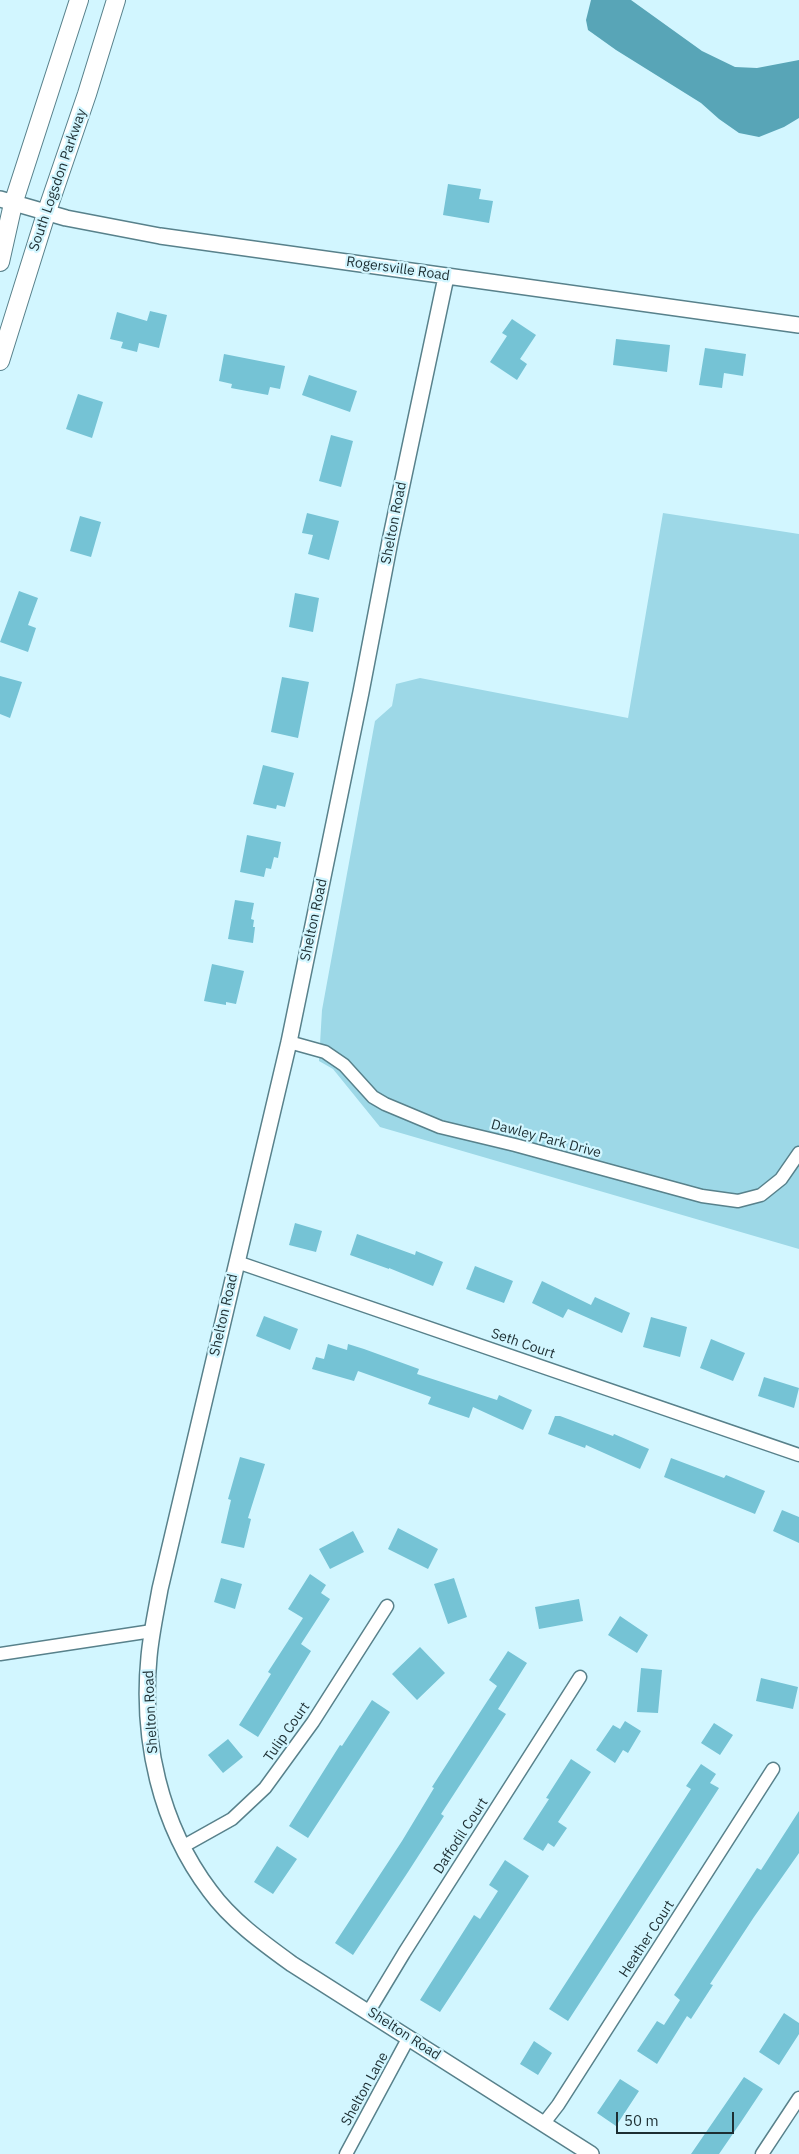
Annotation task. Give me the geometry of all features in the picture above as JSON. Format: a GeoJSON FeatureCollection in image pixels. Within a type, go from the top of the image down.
{"type":"FeatureCollection","features":[{"type":"Feature","properties":{"kind":"main road"},"geometry":{"type":"LineString","coordinates":[[0,262],[7,201],[79,0]]}},
{"type":"Feature","properties":{"kind":"main road","name":"South Logsdon Parkway"},"geometry":{"type":"LineString","coordinates":[[0,361],[116,0]]}},
{"type":"Feature","properties":{"kind":"street","name":"Rogersville Road"},"geometry":{"type":"LineString","coordinates":[[7,201],[46,214],[160,236],[799,325]]}},
{"type":"Feature","properties":{"kind":"street","name":"Shelton Road"},"geometry":{"type":"LineString","coordinates":[[446,277],[288,1042],[160,1590],[149,1658],[148,1692],[153,1762],[162,1795],[182,1848],[210,1892],[249,1931],[292,1964],[591,2154]]}},
{"type":"Feature","properties":{"kind":"street","name":"Dawley Park Drive"},"geometry":{"type":"LineString","coordinates":[[288,1042],[325,1052],[344,1066],[372,1096],[385,1104],[433,1124],[702,1196],[738,1201],[761,1195],[782,1178],[799,1153]]}},
{"type":"Feature","properties":{"kind":"street","name":"Seth Court"},"geometry":{"type":"LineString","coordinates":[[237,1262],[799,1455]]}},
{"type":"Feature","properties":{"kind":"street","name":"Tulip Court"},"geometry":{"type":"LineString","coordinates":[[182,1848],[232,1818],[265,1788],[313,1722],[387,1606]]}},
{"type":"Feature","properties":{"kind":"street"},"geometry":{"type":"LineString","coordinates":[[0,1654],[152,1631]]}},
{"type":"Feature","properties":{"kind":"street","name":"Daffodil Court"},"geometry":{"type":"LineString","coordinates":[[369,2012],[404,1953],[580,1677]]}},
{"type":"Feature","properties":{"kind":"street","name":"Heather Court"},"geometry":{"type":"LineString","coordinates":[[544,2123],[558,2105],[773,1769]]}},
{"type":"Feature","properties":{"kind":"street","name":"Shelton Lane"},"geometry":{"type":"LineString","coordinates":[[346,2154],[410,2038]]}},
{"type":"Feature","properties":{"kind":"street"},"geometry":{"type":"LineString","coordinates":[[762,2154],[799,2098]]}},
{"type":"Feature","properties":{"kind":"shaded area"},"geometry":{"type":"Polygon","coordinates":[[[591,0],[631,0],[702,51],[735,67],[757,68],[799,60],[799,118],[784,127],[759,137],[739,133],[701,103],[616,50],[588,30],[586,20],[591,0]]]}},
{"type":"Feature","properties":{"kind":"shaded area"},"geometry":{"type":"Polygon","coordinates":[[[663,513],[799,534],[799,1249],[380,1127],[333,1069],[319,1061],[322,1010],[375,721],[392,706],[396,684],[420,678],[628,718],[663,513]]]}},
{"type":"Feature","properties":{"kind":"building"},"geometry":{"type":"Polygon","coordinates":[[[448,184],[481,189],[479,199],[493,201],[489,223],[443,215],[448,184]]]}},
{"type":"Feature","properties":{"kind":"building"},"geometry":{"type":"Polygon","coordinates":[[[150,311],[167,315],[159,348],[139,343],[137,352],[121,348],[123,342],[110,339],[117,312],[147,321],[150,311]]]}},
{"type":"Feature","properties":{"kind":"building"},"geometry":{"type":"Polygon","coordinates":[[[512,319],[536,335],[520,359],[527,364],[517,380],[490,362],[507,336],[502,333],[512,319]]]}},
{"type":"Feature","properties":{"kind":"building"},"geometry":{"type":"Polygon","coordinates":[[[616,339],[670,345],[667,372],[613,365],[616,339]]]}},
{"type":"Feature","properties":{"kind":"building"},"geometry":{"type":"Polygon","coordinates":[[[705,348],[746,354],[743,376],[724,373],[722,388],[699,385],[705,348]]]}},
{"type":"Feature","properties":{"kind":"building"},"geometry":{"type":"Polygon","coordinates":[[[224,354],[285,366],[280,389],[270,387],[268,395],[231,388],[232,384],[219,381],[224,354]]]}},
{"type":"Feature","properties":{"kind":"building"},"geometry":{"type":"Polygon","coordinates":[[[309,375],[357,391],[350,412],[302,395],[309,375]]]}},
{"type":"Feature","properties":{"kind":"building"},"geometry":{"type":"Polygon","coordinates":[[[78,394],[103,402],[92,438],[66,429],[78,394]]]}},
{"type":"Feature","properties":{"kind":"building"},"geometry":{"type":"Polygon","coordinates":[[[331,435],[353,441],[341,487],[319,481],[331,435]]]}},
{"type":"Feature","properties":{"kind":"building"},"geometry":{"type":"Polygon","coordinates":[[[307,513],[339,521],[329,560],[308,554],[313,535],[302,533],[307,513]]]}},
{"type":"Feature","properties":{"kind":"building"},"geometry":{"type":"Polygon","coordinates":[[[80,516],[101,522],[91,557],[70,551],[80,516]]]}},
{"type":"Feature","properties":{"kind":"building"},"geometry":{"type":"Polygon","coordinates":[[[19,591],[38,598],[28,625],[36,628],[28,652],[0,642],[19,591]]]}},
{"type":"Feature","properties":{"kind":"building"},"geometry":{"type":"Polygon","coordinates":[[[295,593],[319,598],[313,632],[289,627],[295,593]]]}},
{"type":"Feature","properties":{"kind":"building"},"geometry":{"type":"Polygon","coordinates":[[[0,676],[22,682],[10,718],[0,714],[0,676]]]}},
{"type":"Feature","properties":{"kind":"building"},"geometry":{"type":"Polygon","coordinates":[[[282,677],[309,682],[298,738],[271,732],[282,677]]]}},
{"type":"Feature","properties":{"kind":"building"},"geometry":{"type":"Polygon","coordinates":[[[263,765],[294,773],[285,807],[277,805],[276,809],[253,804],[263,765]]]}},
{"type":"Feature","properties":{"kind":"building"},"geometry":{"type":"Polygon","coordinates":[[[247,835],[281,842],[278,858],[274,857],[271,869],[266,868],[264,877],[240,872],[247,835]]]}},
{"type":"Feature","properties":{"kind":"building"},"geometry":{"type":"Polygon","coordinates":[[[235,900],[254,903],[251,919],[254,920],[253,927],[255,927],[253,943],[228,939],[235,900]]]}},
{"type":"Feature","properties":{"kind":"building"},"geometry":{"type":"Polygon","coordinates":[[[212,964],[244,971],[236,1004],[226,1002],[226,1005],[204,1001],[212,964]]]}},
{"type":"Feature","properties":{"kind":"building"},"geometry":{"type":"Polygon","coordinates":[[[295,1223],[322,1231],[316,1252],[289,1245],[295,1223]]]}},
{"type":"Feature","properties":{"kind":"building"},"geometry":{"type":"Polygon","coordinates":[[[357,1234],[415,1255],[416,1251],[443,1262],[433,1286],[350,1255],[357,1234]]]}},
{"type":"Feature","properties":{"kind":"building"},"geometry":{"type":"Polygon","coordinates":[[[475,1266],[513,1281],[504,1303],[466,1289],[475,1266]]]}},
{"type":"Feature","properties":{"kind":"building"},"geometry":{"type":"Polygon","coordinates":[[[542,1281],[591,1305],[595,1297],[630,1313],[622,1333],[568,1309],[563,1318],[532,1303],[542,1281]]]}},
{"type":"Feature","properties":{"kind":"building"},"geometry":{"type":"Polygon","coordinates":[[[264,1316],[298,1329],[290,1350],[256,1336],[264,1316]]]}},
{"type":"Feature","properties":{"kind":"building"},"geometry":{"type":"Polygon","coordinates":[[[651,1317],[687,1327],[680,1357],[643,1347],[651,1317]]]}},
{"type":"Feature","properties":{"kind":"building"},"geometry":{"type":"Polygon","coordinates":[[[711,1339],[745,1353],[733,1381],[700,1368],[711,1339]]]}},
{"type":"Feature","properties":{"kind":"building"},"geometry":{"type":"Polygon","coordinates":[[[328,1344],[347,1350],[348,1344],[364,1349],[419,1369],[417,1374],[497,1400],[499,1395],[532,1410],[523,1430],[473,1407],[469,1418],[428,1404],[431,1397],[358,1371],[354,1381],[312,1369],[316,1357],[324,1359],[328,1344]]]}},
{"type":"Feature","properties":{"kind":"building"},"geometry":{"type":"Polygon","coordinates":[[[764,1377],[799,1388],[794,1408],[758,1396],[764,1377]]]}},
{"type":"Feature","properties":{"kind":"building"},"geometry":{"type":"Polygon","coordinates":[[[555,1416],[560,1416],[613,1436],[614,1434],[649,1449],[640,1469],[586,1445],[585,1448],[548,1434],[555,1416]]]}},
{"type":"Feature","properties":{"kind":"building"},"geometry":{"type":"Polygon","coordinates":[[[240,1457],[265,1464],[248,1518],[251,1519],[244,1548],[221,1543],[231,1500],[228,1499],[240,1457]]]}},
{"type":"Feature","properties":{"kind":"building"},"geometry":{"type":"Polygon","coordinates":[[[671,1458],[724,1478],[726,1475],[765,1491],[755,1514],[664,1477],[671,1458]]]}},
{"type":"Feature","properties":{"kind":"building"},"geometry":{"type":"Polygon","coordinates":[[[782,1510],[799,1517],[799,1543],[773,1531],[782,1510]]]}},
{"type":"Feature","properties":{"kind":"building"},"geometry":{"type":"Polygon","coordinates":[[[398,1528],[438,1549],[428,1569],[388,1549],[398,1528]]]}},
{"type":"Feature","properties":{"kind":"building"},"geometry":{"type":"Polygon","coordinates":[[[353,1531],[364,1552],[330,1569],[319,1549],[353,1531]]]}},
{"type":"Feature","properties":{"kind":"building"},"geometry":{"type":"Polygon","coordinates":[[[310,1574],[326,1585],[321,1593],[330,1599],[301,1644],[311,1651],[258,1737],[239,1725],[271,1674],[268,1672],[303,1618],[288,1609],[310,1574]]]}},
{"type":"Feature","properties":{"kind":"building"},"geometry":{"type":"Polygon","coordinates":[[[221,1578],[242,1584],[235,1609],[214,1602],[221,1578]]]}},
{"type":"Feature","properties":{"kind":"building"},"geometry":{"type":"Polygon","coordinates":[[[454,1578],[467,1617],[448,1624],[434,1584],[454,1578]]]}},
{"type":"Feature","properties":{"kind":"building"},"geometry":{"type":"Polygon","coordinates":[[[579,1599],[583,1621],[539,1629],[535,1607],[579,1599]]]}},
{"type":"Feature","properties":{"kind":"building"},"geometry":{"type":"Polygon","coordinates":[[[620,1616],[648,1635],[637,1653],[608,1635],[620,1616]]]}},
{"type":"Feature","properties":{"kind":"building"},"geometry":{"type":"Polygon","coordinates":[[[420,1647],[445,1673],[417,1700],[392,1674],[420,1647]]]}},
{"type":"Feature","properties":{"kind":"building"},"geometry":{"type":"Polygon","coordinates":[[[508,1651],[527,1663],[498,1709],[506,1714],[441,1814],[444,1816],[353,1955],[335,1943],[402,1841],[434,1788],[432,1787],[497,1686],[489,1680],[508,1651]]]}},
{"type":"Feature","properties":{"kind":"building"},"geometry":{"type":"Polygon","coordinates":[[[641,1668],[662,1670],[658,1713],[637,1712],[641,1668]]]}},
{"type":"Feature","properties":{"kind":"building"},"geometry":{"type":"Polygon","coordinates":[[[761,1678],[798,1687],[793,1709],[756,1701],[761,1678]]]}},
{"type":"Feature","properties":{"kind":"building"},"geometry":{"type":"Polygon","coordinates":[[[372,1700],[390,1712],[308,1838],[289,1826],[340,1745],[342,1746],[372,1700]]]}},
{"type":"Feature","properties":{"kind":"building"},"geometry":{"type":"Polygon","coordinates":[[[625,1721],[641,1731],[628,1753],[623,1750],[615,1763],[596,1750],[613,1725],[620,1729],[625,1721]]]}},
{"type":"Feature","properties":{"kind":"building"},"geometry":{"type":"Polygon","coordinates":[[[714,1723],[733,1735],[720,1755],[701,1743],[714,1723]]]}},
{"type":"Feature","properties":{"kind":"building"},"geometry":{"type":"Polygon","coordinates":[[[228,1739],[243,1757],[223,1773],[208,1755],[228,1739]]]}},
{"type":"Feature","properties":{"kind":"building"},"geometry":{"type":"Polygon","coordinates":[[[571,1759],[591,1772],[558,1822],[567,1828],[554,1847],[548,1843],[543,1851],[523,1839],[549,1799],[546,1798],[571,1759]]]}},
{"type":"Feature","properties":{"kind":"building"},"geometry":{"type":"Polygon","coordinates":[[[701,1764],[716,1774],[710,1783],[719,1788],[568,2021],[549,2009],[691,1789],[686,1786],[701,1764]]]}},
{"type":"Feature","properties":{"kind":"building"},"geometry":{"type":"Polygon","coordinates":[[[799,1811],[799,1853],[710,1984],[713,1985],[691,2019],[687,2016],[657,2064],[637,2051],[657,2021],[664,2025],[680,2000],[674,1995],[757,1868],[761,1870],[799,1811]]]}},
{"type":"Feature","properties":{"kind":"building"},"geometry":{"type":"Polygon","coordinates":[[[277,1846],[297,1859],[273,1894],[254,1882],[277,1846]]]}},
{"type":"Feature","properties":{"kind":"building"},"geometry":{"type":"Polygon","coordinates":[[[505,1860],[529,1876],[440,2012],[420,2000],[474,1915],[480,1919],[498,1891],[489,1885],[505,1860]]]}},
{"type":"Feature","properties":{"kind":"building"},"geometry":{"type":"Polygon","coordinates":[[[784,2013],[799,2023],[799,2034],[779,2065],[759,2052],[784,2013]]]}},
{"type":"Feature","properties":{"kind":"building"},"geometry":{"type":"Polygon","coordinates":[[[534,2041],[552,2053],[538,2075],[520,2064],[534,2041]]]}},
{"type":"Feature","properties":{"kind":"building"},"geometry":{"type":"Polygon","coordinates":[[[744,2077],[763,2089],[719,2154],[691,2154],[744,2077]]]}},
{"type":"Feature","properties":{"kind":"building"},"geometry":{"type":"Polygon","coordinates":[[[620,2079],[639,2091],[616,2126],[597,2113],[620,2079]]]}}]}
